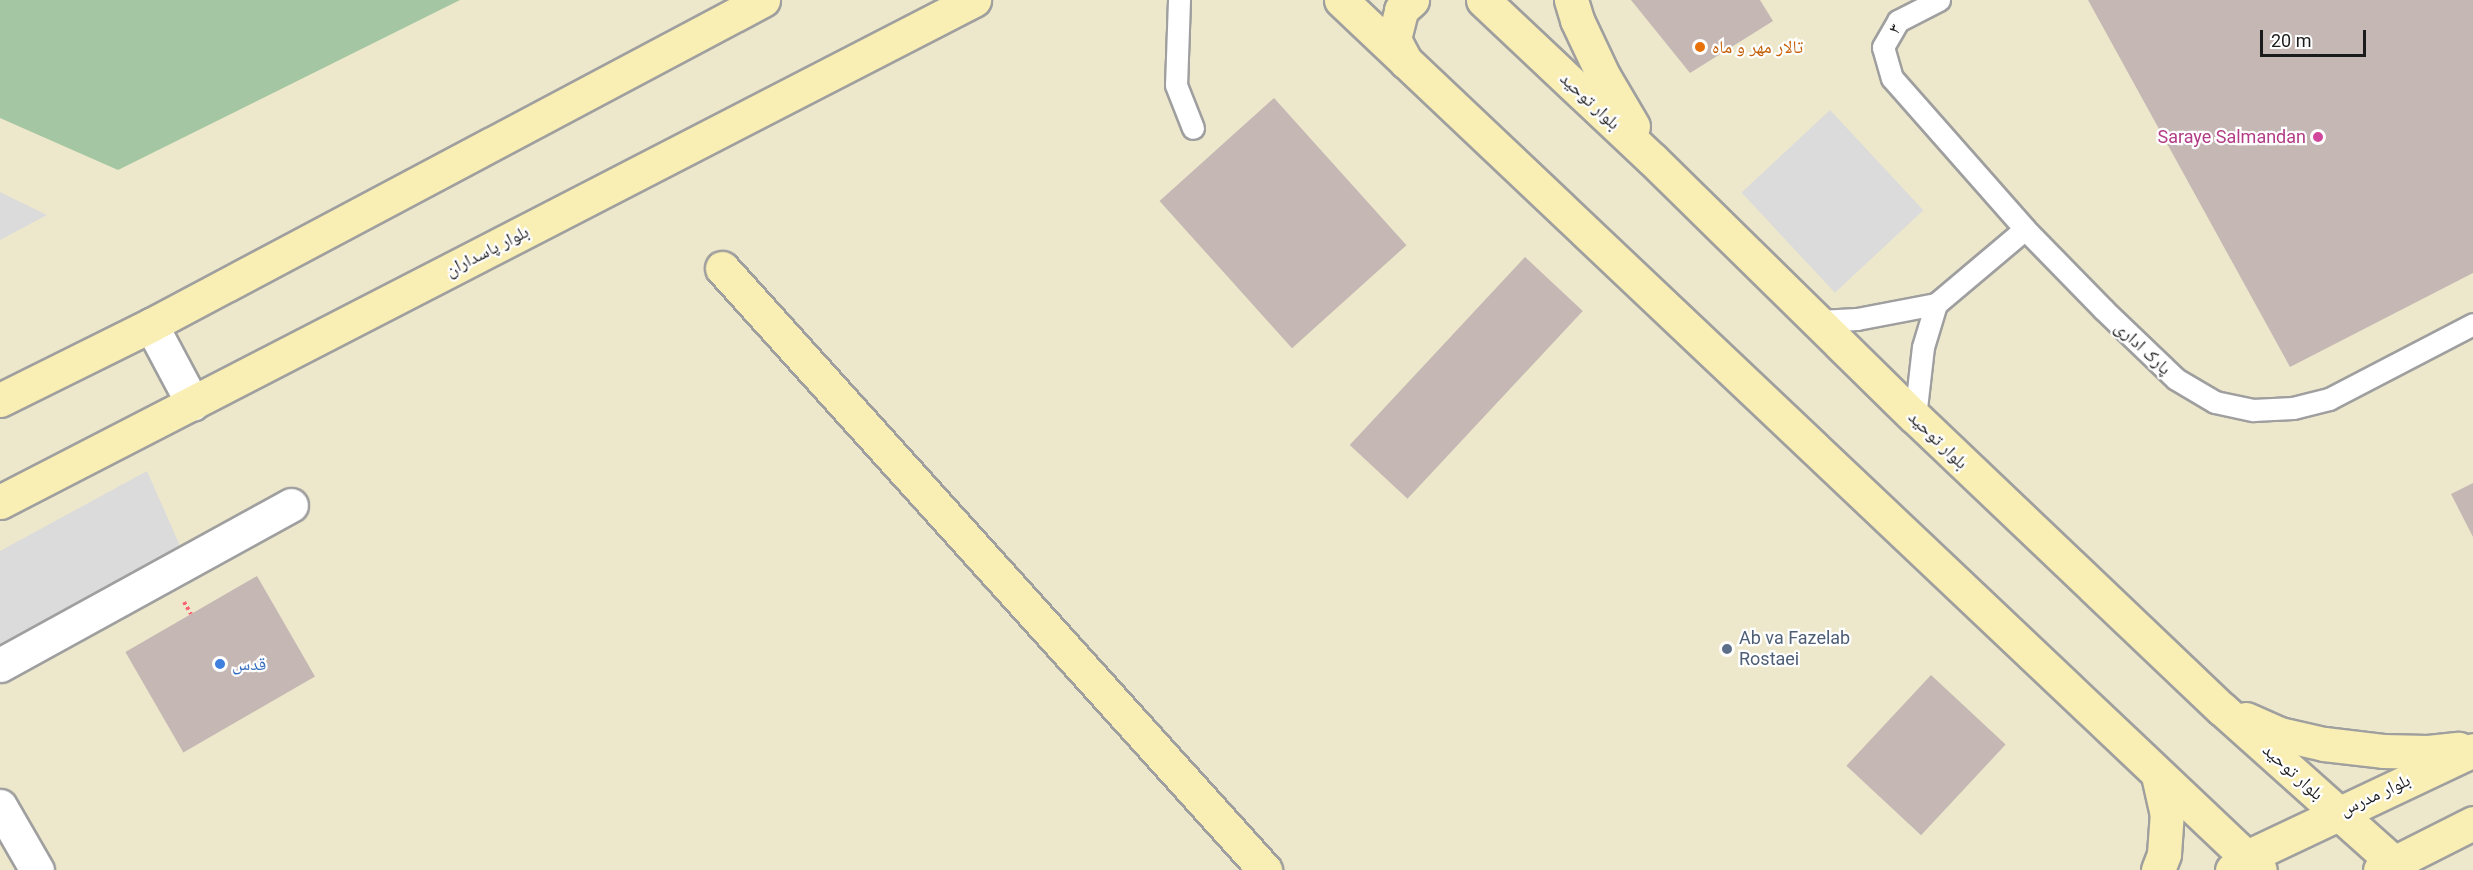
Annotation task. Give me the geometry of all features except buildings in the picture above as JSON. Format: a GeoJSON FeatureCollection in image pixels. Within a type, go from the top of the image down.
{"type":"FeatureCollection","features":[{"type":"Feature","properties":{"kind":"main road"},"geometry":{"type":"LineString","coordinates":[[0,400],[152,325],[763,0]]}},
{"type":"Feature","properties":{"kind":"main road","name":"بلوار پاسداران"},"geometry":{"type":"LineString","coordinates":[[0,502],[974,0]]}},
{"type":"Feature","properties":{"kind":"main road"},"geometry":{"type":"LineString","coordinates":[[1341,0],[2158,775],[2246,866]]}},
{"type":"Feature","properties":{"kind":"main road"},"geometry":{"type":"LineString","coordinates":[[1407,64],[1395,39],[1401,10],[1412,0]]}},
{"type":"Feature","properties":{"kind":"main road","name":"بلوار توحید"},"geometry":{"type":"LineString","coordinates":[[1483,0],[1652,159],[1915,417],[2222,709],[2337,812],[2392,867]]}},
{"type":"Feature","properties":{"kind":"main road"},"geometry":{"type":"LineString","coordinates":[[1571,0],[1577,20],[1604,77],[1652,159]]}},
{"type":"Feature","properties":{"kind":"main road"},"geometry":{"type":"LineString","coordinates":[[722,268],[1265,870]]}},
{"type":"Feature","properties":{"kind":"main road"},"geometry":{"type":"LineString","coordinates":[[2222,709],[2280,734],[2324,744],[2428,752],[2473,748]]}},
{"type":"Feature","properties":{"kind":"main road","name":"بلوار مدرس"},"geometry":{"type":"LineString","coordinates":[[2246,866],[2337,812],[2473,748]]}},
{"type":"Feature","properties":{"kind":"main road"},"geometry":{"type":"LineString","coordinates":[[2158,775],[2167,815],[2164,854],[2158,870]]}},
{"type":"Feature","properties":{"kind":"main road"},"geometry":{"type":"LineString","coordinates":[[2392,867],[2473,823]]}},
{"type":"Feature","properties":{"kind":"street"},"geometry":{"type":"LineString","coordinates":[[152,325],[193,404]]}},
{"type":"Feature","properties":{"kind":"street"},"geometry":{"type":"LineString","coordinates":[[0,665],[291,505]]}},
{"type":"Feature","properties":{"kind":"street"},"geometry":{"type":"LineString","coordinates":[[0,806],[37,870]]}},
{"type":"Feature","properties":{"kind":"lane"},"geometry":{"type":"LineString","coordinates":[[1179,0],[1176,85],[1193,128]]}},
{"type":"Feature","properties":{"kind":"lane","name":"۳"},"geometry":{"type":"LineString","coordinates":[[1892,78],[1883,47],[1898,21],[1939,0]]}},
{"type":"Feature","properties":{"kind":"lane","name":"پارک اداری"},"geometry":{"type":"LineString","coordinates":[[1892,78],[2025,229],[2103,309],[2176,379],[2215,402],[2253,410],[2293,408],[2329,399],[2473,324]]}},
{"type":"Feature","properties":{"kind":"lane"},"geometry":{"type":"LineString","coordinates":[[1819,321],[1892,314],[1936,304],[2025,229]]}},
{"type":"Feature","properties":{"kind":"lane"},"geometry":{"type":"LineString","coordinates":[[1915,417],[1923,347],[1936,304]]}},
{"type":"Feature","properties":{"kind":"shaded area"},"geometry":{"type":"Polygon","coordinates":[[[0,0],[2473,0],[2473,870],[0,870],[0,0]]]}},
{"type":"Feature","properties":{"kind":"shaded area"},"geometry":{"type":"Polygon","coordinates":[[[1830,110],[1923,210],[1835,293],[1742,193],[1830,110]]]}},
{"type":"Feature","properties":{"kind":"shaded area"},"geometry":{"type":"Polygon","coordinates":[[[0,192],[47,215],[0,240],[0,192]]]}},
{"type":"Feature","properties":{"kind":"shaded area"},"geometry":{"type":"Polygon","coordinates":[[[147,471],[180,546],[0,644],[0,551],[147,471]]]}},
{"type":"Feature","properties":{"kind":"green space"},"geometry":{"type":"Polygon","coordinates":[[[0,0],[460,0],[118,170],[0,118],[0,0]]]}},
{"type":"Feature","properties":{"kind":"place","name":"تالار مهر و ماه"},"geometry":{"type":"Point","coordinates":[1700,47]}},
{"type":"Feature","properties":{"kind":"place","name":"Saraye Salmandan"},"geometry":{"type":"Point","coordinates":[2318,137]}},
{"type":"Feature","properties":{"kind":"place","name":"Ab va Fazelab Rostaei"},"geometry":{"type":"Point","coordinates":[1727,649]}},
{"type":"Feature","properties":{"kind":"place","name":"قدس"},"geometry":{"type":"Point","coordinates":[220,664]}}]}
